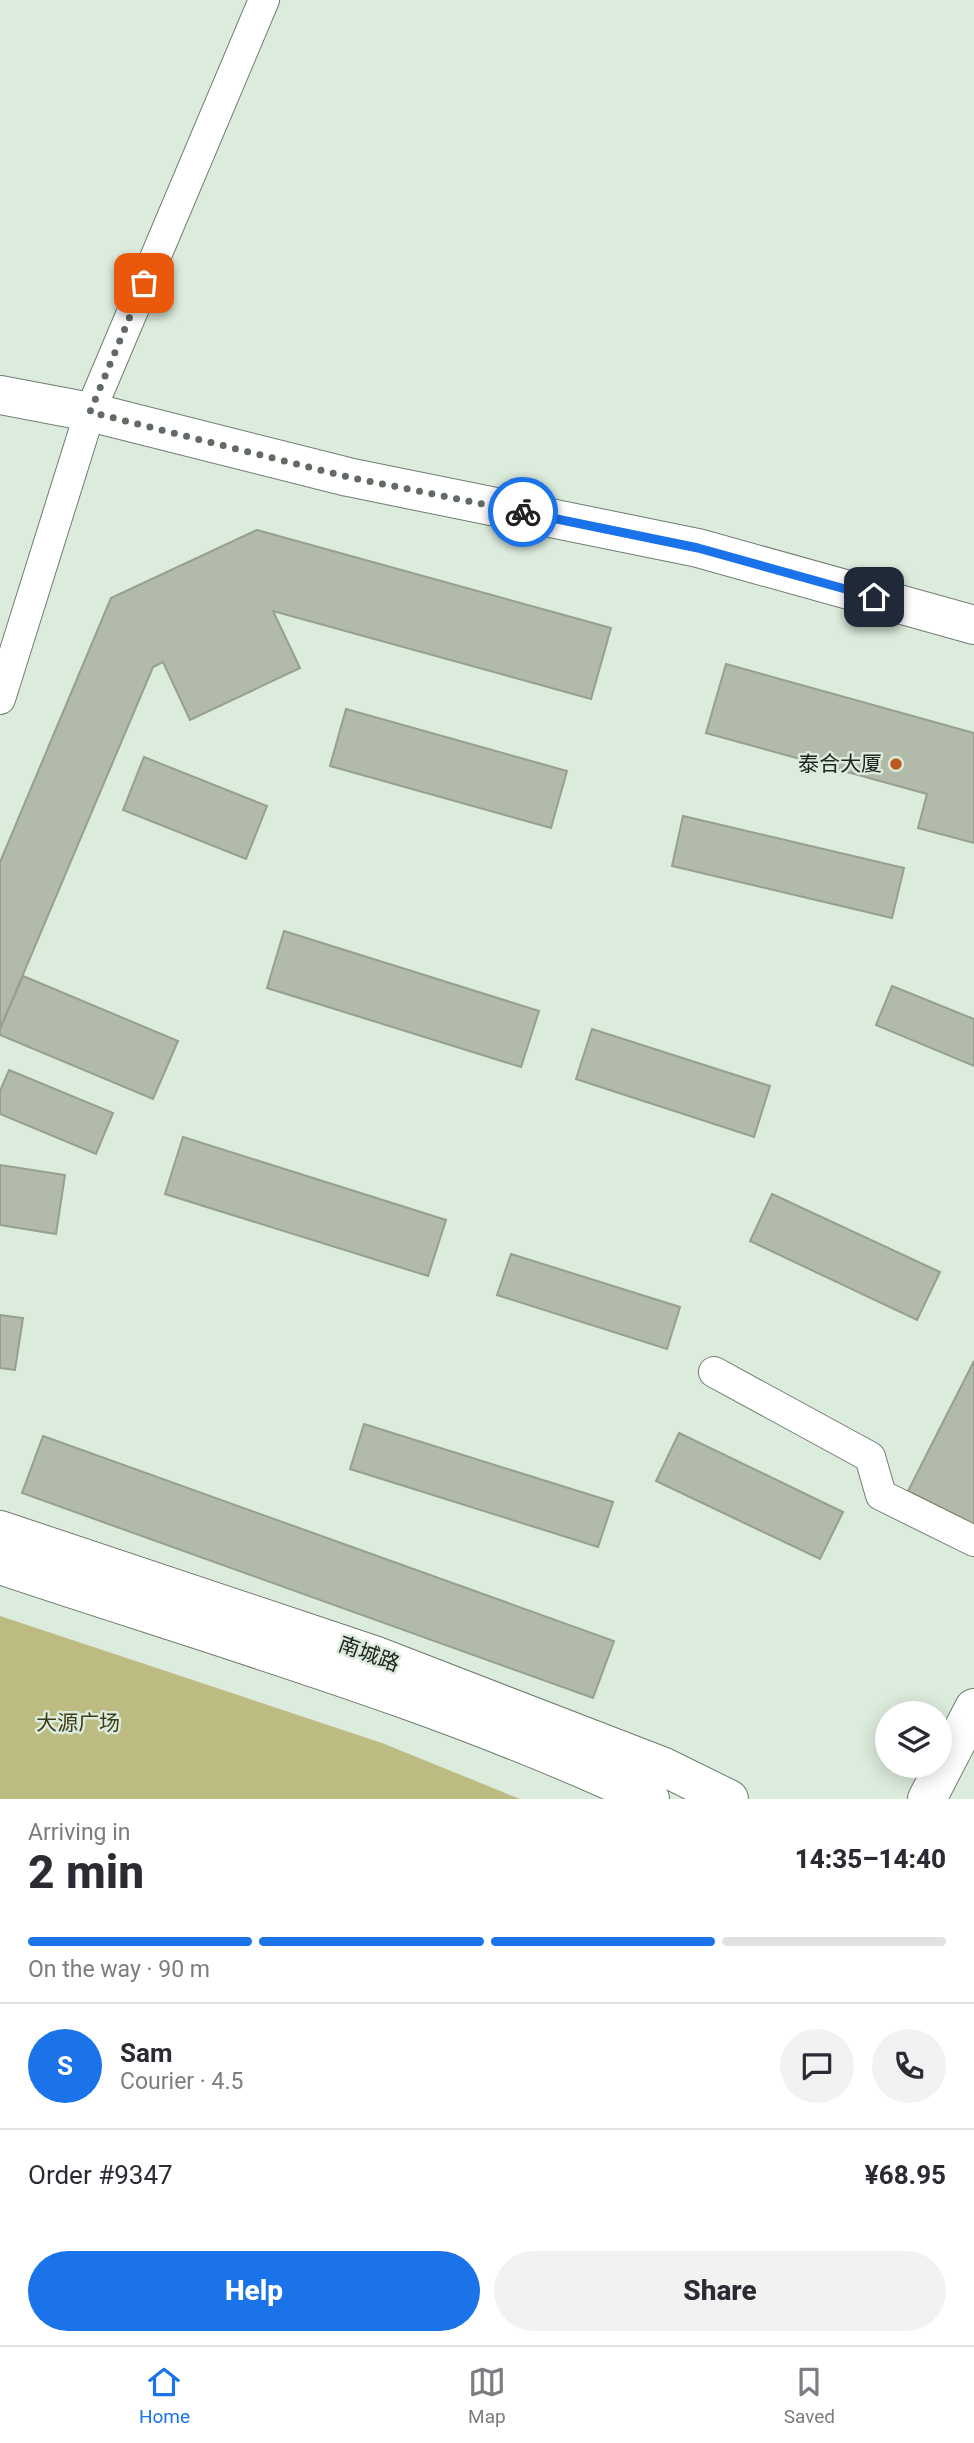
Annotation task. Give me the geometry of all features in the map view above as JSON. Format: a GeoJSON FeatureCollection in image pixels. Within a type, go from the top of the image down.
{"type":"FeatureCollection","features":[{"type":"Feature","properties":{"kind":"main road"},"geometry":{"type":"LineString","coordinates":[[0,396],[90,412],[348,477],[698,548],[974,625]]}},
{"type":"Feature","properties":{"kind":"main road","name":"南城路"},"geometry":{"type":"LineString","coordinates":[[0,1530],[374,1655],[664,1768],[729,1799]]}},
{"type":"Feature","properties":{"kind":"main road","name":"南城路"},"geometry":{"type":"LineString","coordinates":[[0,1566],[429,1707],[596,1773],[650,1799]]}},
{"type":"Feature","properties":{"kind":"main road"},"geometry":{"type":"LineString","coordinates":[[927,1799],[974,1708]]}},
{"type":"Feature","properties":{"kind":"street"},"geometry":{"type":"LineString","coordinates":[[0,699],[90,412],[264,0]]}},
{"type":"Feature","properties":{"kind":"street"},"geometry":{"type":"LineString","coordinates":[[714,1372],[870,1457],[881,1495],[974,1541]]}},
{"type":"Feature","properties":{"kind":"green space","name":"大源广场"},"geometry":{"type":"Polygon","coordinates":[[[0,1616],[382,1743],[520,1799],[0,1799],[0,1616]]]}},
{"type":"Feature","properties":{"kind":"building"},"geometry":{"type":"Polygon","coordinates":[[[257,530],[611,628],[591,699],[273,611],[300,668],[190,720],[163,662],[153,667],[0,1029],[0,862],[111,598],[257,530]]]}},
{"type":"Feature","properties":{"kind":"building","name":"泰合大厦"},"geometry":{"type":"Polygon","coordinates":[[[726,664],[974,733],[974,843],[918,828],[927,794],[706,733],[726,664]]]}},
{"type":"Feature","properties":{"kind":"building"},"geometry":{"type":"Polygon","coordinates":[[[346,709],[567,771],[551,828],[330,766],[346,709]]]}},
{"type":"Feature","properties":{"kind":"building"},"geometry":{"type":"Polygon","coordinates":[[[144,757],[267,806],[246,859],[123,810],[144,757]]]}},
{"type":"Feature","properties":{"kind":"building"},"geometry":{"type":"Polygon","coordinates":[[[683,816],[904,868],[892,918],[672,866],[683,816]]]}},
{"type":"Feature","properties":{"kind":"building"},"geometry":{"type":"Polygon","coordinates":[[[284,931],[539,1011],[521,1067],[267,988],[284,931]]]}},
{"type":"Feature","properties":{"kind":"building"},"geometry":{"type":"Polygon","coordinates":[[[23,976],[178,1041],[153,1099],[0,1035],[0,1029],[23,976]]]}},
{"type":"Feature","properties":{"kind":"building"},"geometry":{"type":"Polygon","coordinates":[[[892,986],[974,1019],[974,1066],[876,1025],[892,986]]]}},
{"type":"Feature","properties":{"kind":"building"},"geometry":{"type":"Polygon","coordinates":[[[592,1029],[770,1086],[754,1137],[576,1079],[592,1029]]]}},
{"type":"Feature","properties":{"kind":"building"},"geometry":{"type":"Polygon","coordinates":[[[9,1070],[113,1113],[96,1154],[0,1114],[0,1091],[9,1070]]]}},
{"type":"Feature","properties":{"kind":"building"},"geometry":{"type":"Polygon","coordinates":[[[183,1137],[446,1220],[428,1276],[165,1194],[183,1137]]]}},
{"type":"Feature","properties":{"kind":"building"},"geometry":{"type":"Polygon","coordinates":[[[0,1165],[65,1175],[56,1234],[0,1225],[0,1165]]]}},
{"type":"Feature","properties":{"kind":"building"},"geometry":{"type":"Polygon","coordinates":[[[772,1194],[940,1272],[917,1320],[750,1241],[772,1194]]]}},
{"type":"Feature","properties":{"kind":"building"},"geometry":{"type":"Polygon","coordinates":[[[511,1254],[680,1307],[667,1349],[497,1295],[511,1254]]]}},
{"type":"Feature","properties":{"kind":"building"},"geometry":{"type":"Polygon","coordinates":[[[0,1315],[23,1318],[15,1370],[0,1368],[0,1315]]]}},
{"type":"Feature","properties":{"kind":"building"},"geometry":{"type":"Polygon","coordinates":[[[974,1361],[974,1524],[908,1491],[974,1361]]]}},
{"type":"Feature","properties":{"kind":"building"},"geometry":{"type":"Polygon","coordinates":[[[364,1424],[613,1502],[598,1547],[350,1469],[364,1424]]]}},
{"type":"Feature","properties":{"kind":"building"},"geometry":{"type":"Polygon","coordinates":[[[679,1433],[843,1512],[820,1559],[656,1481],[679,1433]]]}},
{"type":"Feature","properties":{"kind":"building"},"geometry":{"type":"Polygon","coordinates":[[[43,1436],[614,1641],[593,1698],[22,1493],[43,1436]]]}},
{"type":"Feature","properties":{"kind":"way so far"},"geometry":{"type":"LineString","coordinates":[[144,283],[90,412],[348,477],[523,512]]}},
{"type":"Feature","properties":{"kind":"place","name":"泰合大厦"},"geometry":{"type":"Point","coordinates":[896,764]}},
{"type":"Feature","properties":{"kind":"route"},"geometry":{"type":"LineString","coordinates":[[523,512],[698,548],[874,597]]}}]}
